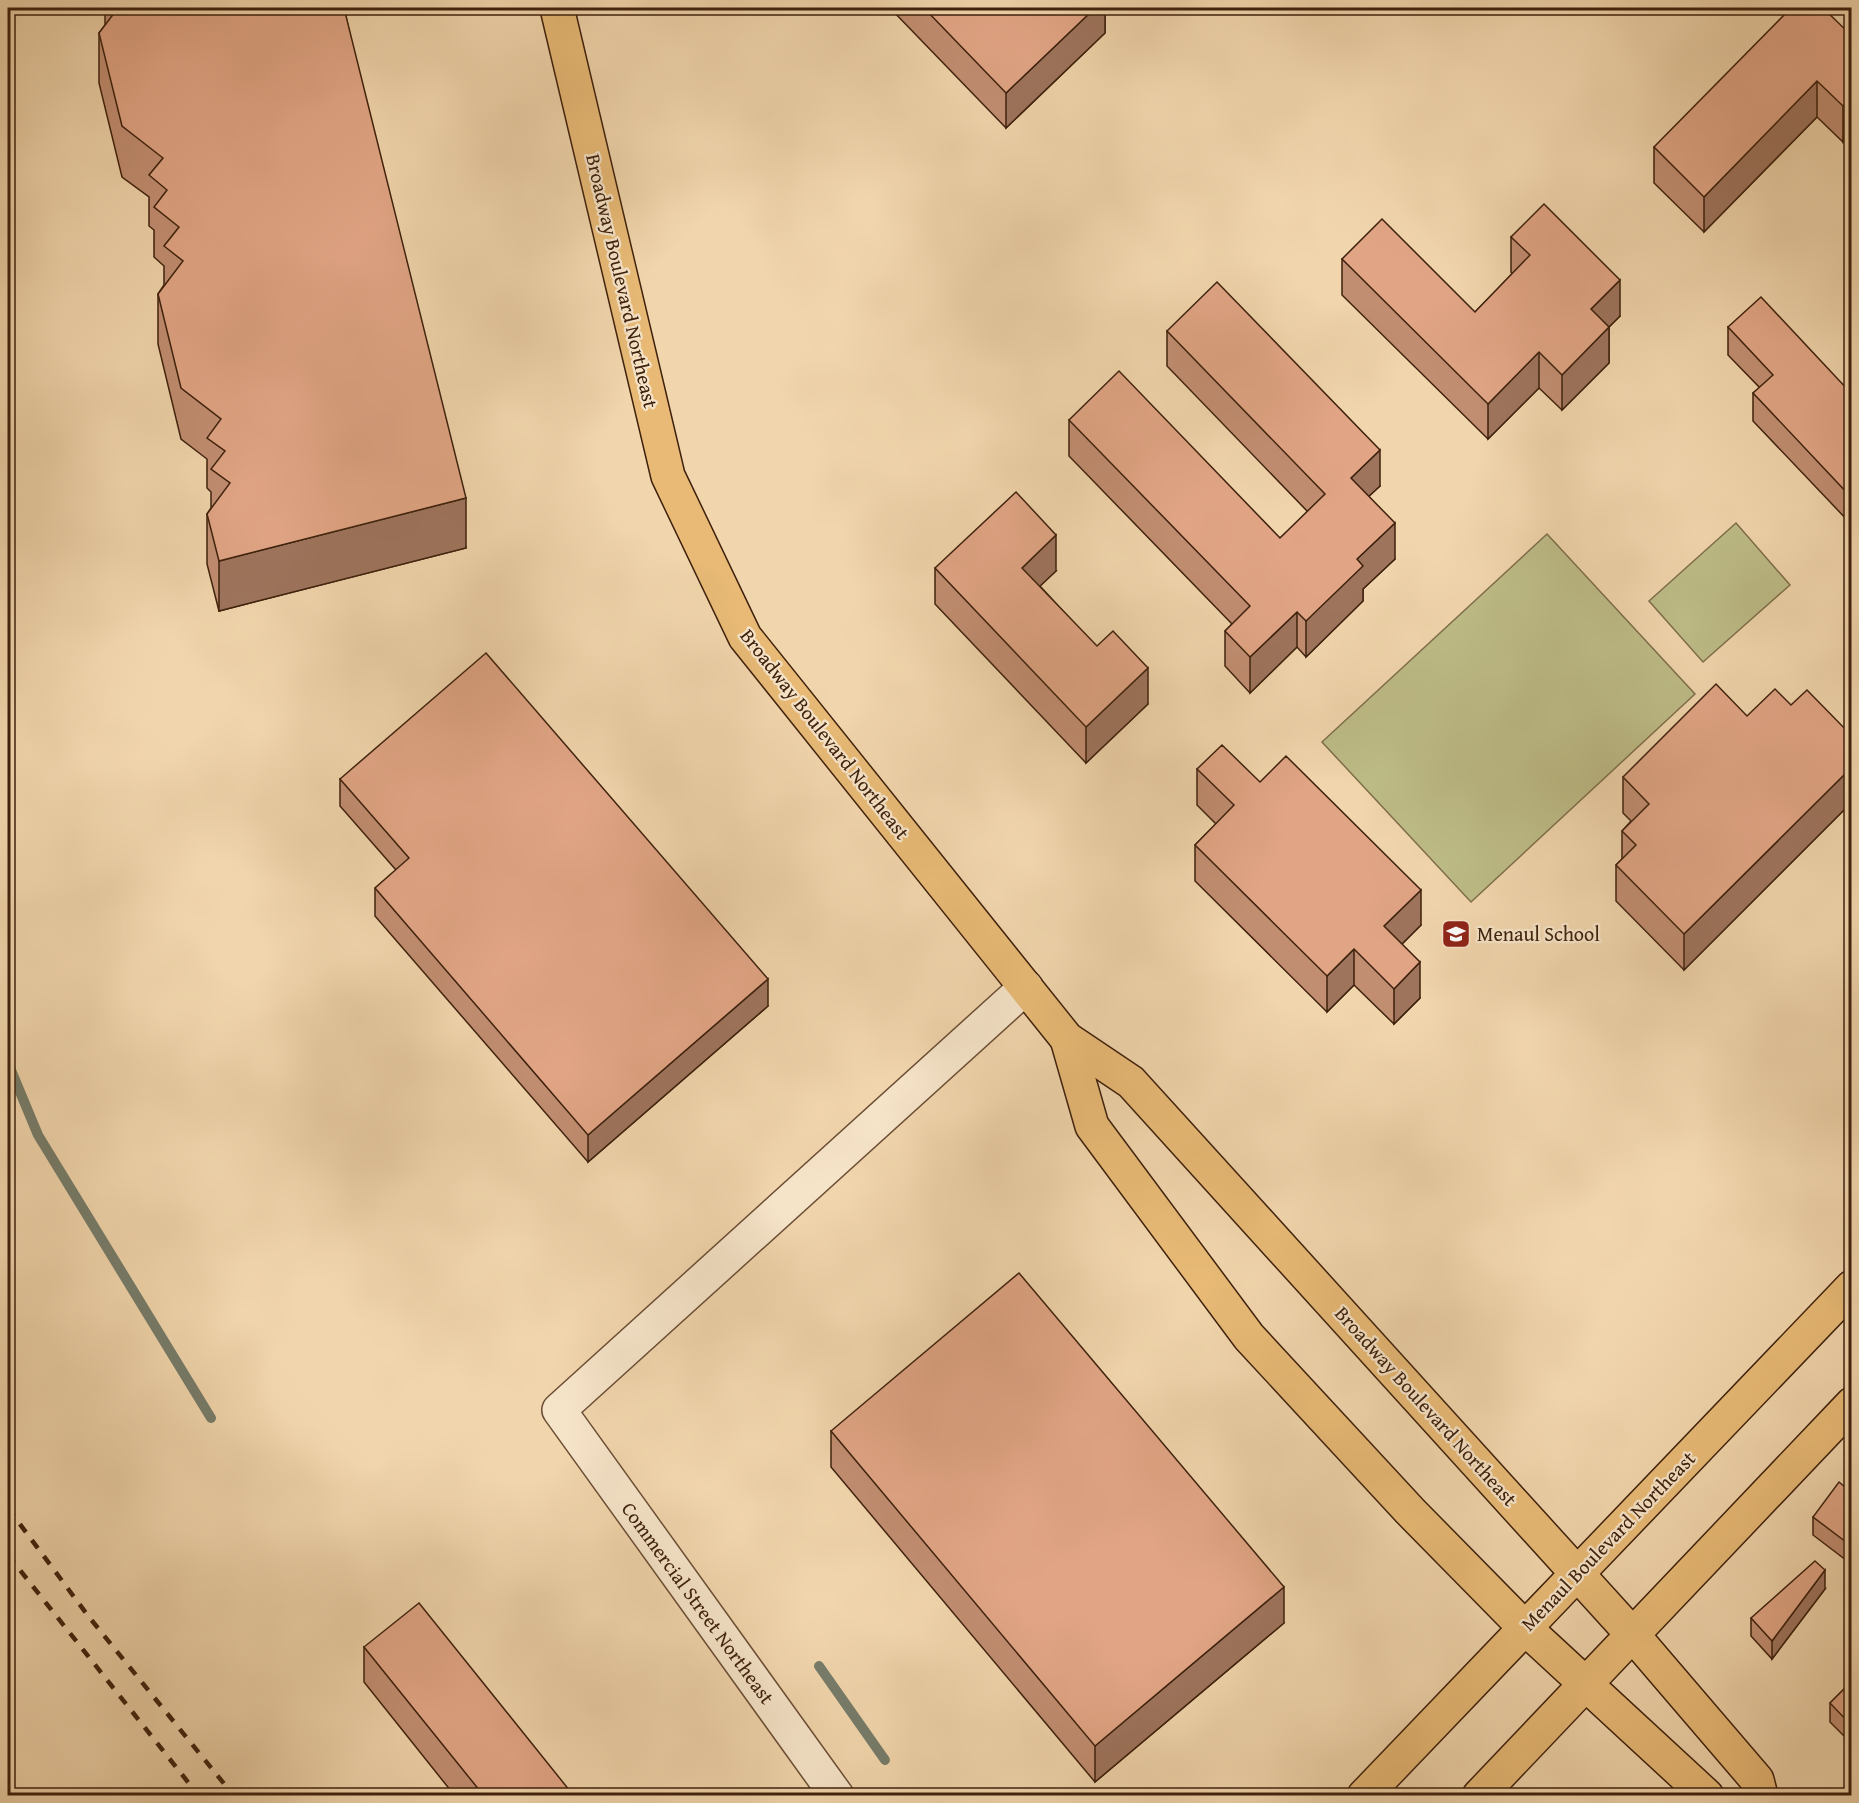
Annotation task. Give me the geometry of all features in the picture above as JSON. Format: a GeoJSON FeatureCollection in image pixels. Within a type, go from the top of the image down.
{"type":"FeatureCollection","features":[{"type":"Feature","properties":{"kind":"main road","name":"Broadway Boulevard Northeast"},"geometry":{"type":"LineString","coordinates":[[557,8],[668,476],[745,637],[1067,1039],[1131,1082],[1632,1634],[1757,1780],[1761,1796]]}},
{"type":"Feature","properties":{"kind":"main road","name":"Broadway Boulevard Northeast"},"geometry":{"type":"LineString","coordinates":[[1067,1039],[1092,1126],[1249,1337],[1410,1512],[1524,1627],[1707,1796]]}},
{"type":"Feature","properties":{"kind":"main road","name":"Menaul Boulevard Northeast"},"geometry":{"type":"LineString","coordinates":[[1364,1796],[1851,1287]]}},
{"type":"Feature","properties":{"kind":"main road"},"geometry":{"type":"LineString","coordinates":[[1479,1796],[1851,1404]]}},
{"type":"Feature","properties":{"kind":"street","name":"Commercial Street Northeast"},"geometry":{"type":"LineString","coordinates":[[837,1796],[559,1410],[1026,987]]}},
{"type":"Feature","properties":{"kind":"shaded area"},"geometry":{"type":"Polygon","coordinates":[[[1736,523],[1790,585],[1703,662],[1649,601],[1736,523]]]}},
{"type":"Feature","properties":{"kind":"shaded area"},"geometry":{"type":"Polygon","coordinates":[[[1547,534],[1695,694],[1471,902],[1322,742],[1547,534]]]}},
{"type":"Feature","properties":{"kind":"building"},"geometry":{"type":"Polygon","coordinates":[[[118,8],[344,8],[466,498],[219,561],[207,514],[230,483],[211,469],[225,451],[207,438],[221,419],[181,388],[158,294],[183,261],[164,246],[179,227],[154,207],[167,190],[149,175],[163,158],[122,126],[99,33],[118,8]]]}},
{"type":"Feature","properties":{"kind":"building"},"geometry":{"type":"Polygon","coordinates":[[[924,8],[1095,8],[1006,93],[924,8]]]}},
{"type":"Feature","properties":{"kind":"building"},"geometry":{"type":"Polygon","coordinates":[[[1791,8],[1823,8],[1851,35],[1851,97],[1843,106],[1817,81],[1704,197],[1654,147],[1791,8]]]}},
{"type":"Feature","properties":{"kind":"building"},"geometry":{"type":"Polygon","coordinates":[[[1544,204],[1620,280],[1591,309],[1609,327],[1562,375],[1539,352],[1488,404],[1342,259],[1382,219],[1475,312],[1530,255],[1511,237],[1544,204]]]}},
{"type":"Feature","properties":{"kind":"building"},"geometry":{"type":"Polygon","coordinates":[[[1217,282],[1380,450],[1351,478],[1395,523],[1357,559],[1363,566],[1306,621],[1297,612],[1250,657],[1225,631],[1250,606],[1069,420],[1119,371],[1280,538],[1325,494],[1167,331],[1217,282]]]}},
{"type":"Feature","properties":{"kind":"building"},"geometry":{"type":"Polygon","coordinates":[[[1761,297],[1849,391],[1851,389],[1851,497],[1753,393],[1773,375],[1728,327],[1761,297]]]}},
{"type":"Feature","properties":{"kind":"building"},"geometry":{"type":"Polygon","coordinates":[[[1016,492],[1056,535],[1022,568],[1097,646],[1113,631],[1148,668],[1086,727],[935,568],[1016,492]]]}},
{"type":"Feature","properties":{"kind":"building"},"geometry":{"type":"Polygon","coordinates":[[[486,653],[768,979],[588,1135],[375,888],[409,858],[340,779],[486,653]]]}},
{"type":"Feature","properties":{"kind":"building"},"geometry":{"type":"Polygon","coordinates":[[[1716,684],[1747,716],[1775,689],[1791,705],[1807,690],[1851,735],[1851,768],[1684,934],[1616,865],[1636,845],[1622,831],[1649,804],[1623,777],[1716,684]]]}},
{"type":"Feature","properties":{"kind":"building"},"geometry":{"type":"Polygon","coordinates":[[[1222,745],[1260,782],[1286,756],[1421,890],[1384,926],[1420,962],[1394,989],[1354,949],[1327,976],[1195,845],[1234,805],[1197,769],[1222,745]]]}},
{"type":"Feature","properties":{"kind":"building"},"geometry":{"type":"Polygon","coordinates":[[[1019,1273],[1284,1587],[1095,1746],[831,1431],[1019,1273]]]}},
{"type":"Feature","properties":{"kind":"building"},"geometry":{"type":"Polygon","coordinates":[[[1839,1482],[1851,1492],[1851,1535],[1846,1542],[1813,1517],[1839,1482]]]}},
{"type":"Feature","properties":{"kind":"building"},"geometry":{"type":"Polygon","coordinates":[[[1815,1561],[1825,1570],[1772,1641],[1751,1618],[1815,1561]]]}},
{"type":"Feature","properties":{"kind":"building"},"geometry":{"type":"Polygon","coordinates":[[[419,1603],[574,1796],[484,1796],[364,1647],[419,1603]]]}},
{"type":"Feature","properties":{"kind":"building"},"geometry":{"type":"Polygon","coordinates":[[[1851,1682],[1851,1725],[1830,1703],[1851,1682]]]}},
{"type":"Feature","properties":{"kind":"waterway"},"geometry":{"type":"LineString","coordinates":[[8,1063],[38,1135],[211,1418]]}},
{"type":"Feature","properties":{"kind":"waterway"},"geometry":{"type":"LineString","coordinates":[[819,1666],[885,1760]]}},
{"type":"Feature","properties":{"kind":"railway"},"geometry":{"type":"LineString","coordinates":[[8,1508],[89,1617],[234,1796]]}},
{"type":"Feature","properties":{"kind":"railway"},"geometry":{"type":"LineString","coordinates":[[8,1555],[199,1796]]}},
{"type":"Feature","properties":{"kind":"place","name":"Menaul School"},"geometry":{"type":"Point","coordinates":[1456,934]}}]}
